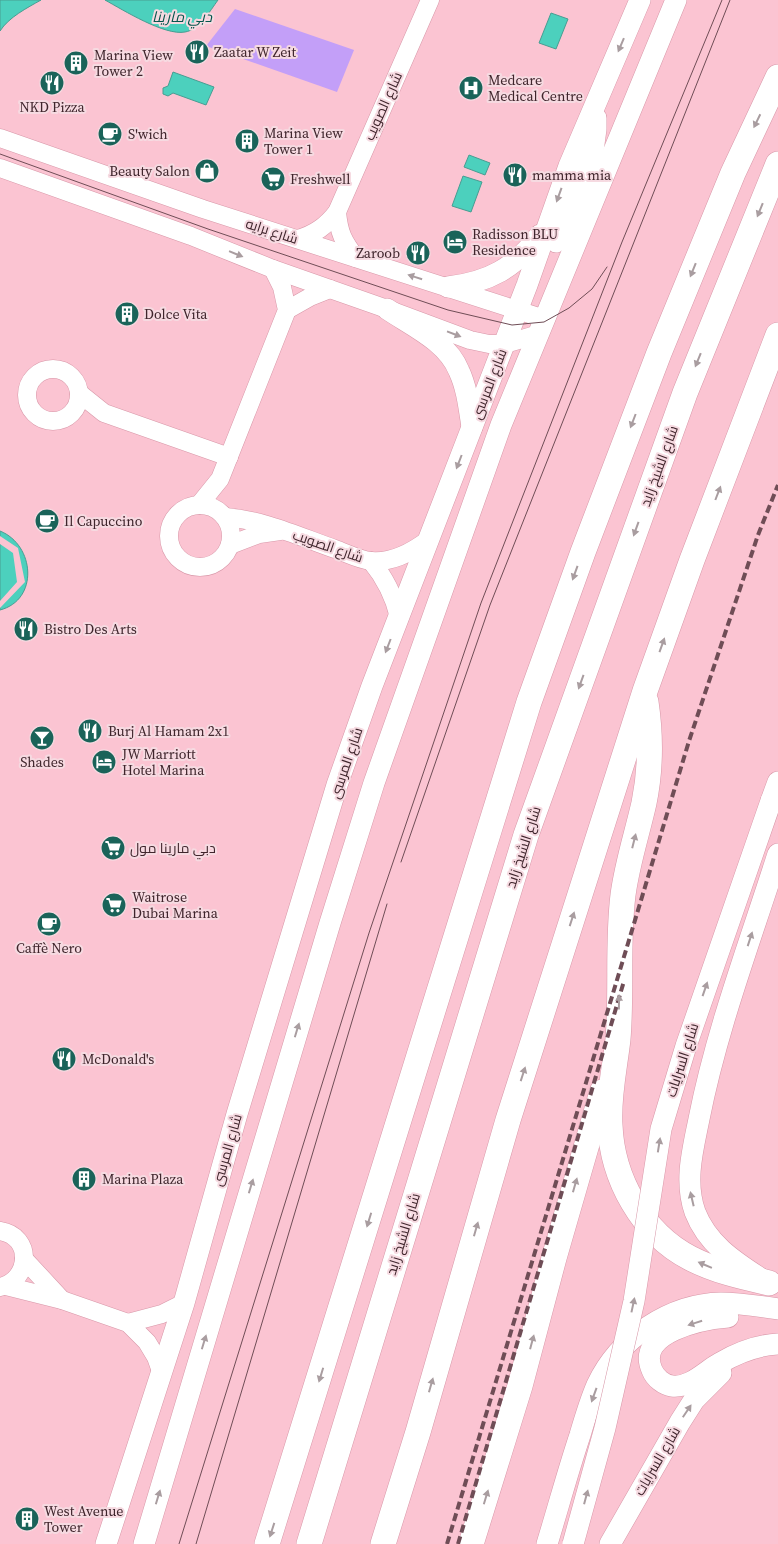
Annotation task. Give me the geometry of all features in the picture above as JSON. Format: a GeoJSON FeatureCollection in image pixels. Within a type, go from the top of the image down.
{"type":"FeatureCollection","features":[{"type":"Feature","properties":{"kind":"highway"},"geometry":{"type":"LineString","coordinates":[[267,1544],[504,778],[535,684],[582,552],[659,353],[733,173],[778,77]]}},
{"type":"Feature","properties":{"kind":"highway","name":"شارع الشيخ زايد"},"geometry":{"type":"LineString","coordinates":[[309,1544],[526,835],[685,392],[778,164]]}},
{"type":"Feature","properties":{"kind":"highway"},"geometry":{"type":"LineString","coordinates":[[383,1544],[418,1432],[508,1120],[645,691],[699,542],[778,336]]}},
{"type":"Feature","properties":{"kind":"highway"},"geometry":{"type":"LineString","coordinates":[[645,691],[650,738],[648,775],[644,803],[623,896],[620,936],[618,1038],[610,1105],[611,1140],[625,1190],[657,1233],[670,1246],[714,1269],[773,1285]]}},
{"type":"Feature","properties":{"kind":"highway"},"geometry":{"type":"LineString","coordinates":[[471,1544],[520,1386],[554,1258],[618,1038]]}},
{"type":"Feature","properties":{"kind":"main road","name":"شارع المرسى"},"geometry":{"type":"LineString","coordinates":[[99,1544],[108,1534],[162,1374],[237,1114],[334,794],[372,686],[428,540],[520,310],[547,225],[569,166],[640,0]]}},
{"type":"Feature","properties":{"kind":"main road","name":"شارع المرسى"},"geometry":{"type":"LineString","coordinates":[[144,1544],[327,932],[371,792],[501,425],[676,0]]}},
{"type":"Feature","properties":{"kind":"main road"},"geometry":{"type":"LineString","coordinates":[[542,326],[532,329],[527,328],[521,320],[520,310],[551,253],[593,151],[596,129],[594,108]]}},
{"type":"Feature","properties":{"kind":"main road"},"geometry":{"type":"LineString","coordinates":[[448,287],[481,281],[508,268],[530,248],[547,225]]}},
{"type":"Feature","properties":{"kind":"main road"},"geometry":{"type":"LineString","coordinates":[[388,309],[430,336],[452,356],[465,389],[472,427]]}},
{"type":"Feature","properties":{"kind":"main road"},"geometry":{"type":"LineString","coordinates":[[501,425],[514,370],[513,365],[502,351]]}},
{"type":"Feature","properties":{"kind":"main road","name":"شارع السرايات"},"geometry":{"type":"LineString","coordinates":[[573,1544],[607,1419],[634,1301],[646,1236],[661,1128],[686,1046],[774,791]]}},
{"type":"Feature","properties":{"kind":"main road","name":"شارع السرايات"},"geometry":{"type":"LineString","coordinates":[[773,1285],[736,1263],[718,1248],[704,1231],[695,1211],[690,1189],[690,1166],[706,1088],[732,994],[778,854]]}},
{"type":"Feature","properties":{"kind":"main road"},"geometry":{"type":"LineString","coordinates":[[547,1544],[576,1446],[598,1384],[611,1362],[628,1343],[655,1323],[670,1315],[695,1307],[720,1303],[746,1304],[778,1310]]}},
{"type":"Feature","properties":{"kind":"main road"},"geometry":{"type":"LineString","coordinates":[[768,1346],[735,1355],[720,1362],[699,1378],[680,1386],[672,1386],[657,1378],[652,1371],[650,1363],[652,1347],[658,1340],[679,1329],[712,1318],[778,1310]]}},
{"type":"Feature","properties":{"kind":"main road","name":"شارع السرايات"},"geometry":{"type":"LineString","coordinates":[[610,1544],[694,1400],[734,1362],[768,1346]]}},
{"type":"Feature","properties":{"kind":"street","name":"شارع الصويب"},"geometry":{"type":"LineString","coordinates":[[298,239],[317,232],[337,212],[430,0]]}},
{"type":"Feature","properties":{"kind":"street","name":"شارع برايه"},"geometry":{"type":"LineString","coordinates":[[0,138],[202,209],[520,310]]}},
{"type":"Feature","properties":{"kind":"street"},"geometry":{"type":"LineString","coordinates":[[0,168],[191,236],[273,269],[470,340],[489,344],[502,351],[542,326]]}},
{"type":"Feature","properties":{"kind":"street"},"geometry":{"type":"LineString","coordinates":[[337,212],[342,239],[356,258]]}},
{"type":"Feature","properties":{"kind":"street"},"geometry":{"type":"LineString","coordinates":[[198,505],[220,479],[287,310],[282,287],[273,269]]}},
{"type":"Feature","properties":{"kind":"street"},"geometry":{"type":"LineString","coordinates":[[287,310],[310,297],[330,289]]}},
{"type":"Feature","properties":{"kind":"street"},"geometry":{"type":"LineString","coordinates":[[70,415],[78,401],[79,393],[72,377],[66,372],[57,369],[48,369],[33,377],[28,385],[28,402],[38,416],[54,421],[70,415],[104,413]]}},
{"type":"Feature","properties":{"kind":"street"},"geometry":{"type":"LineString","coordinates":[[79,393],[104,413],[229,457]]}},
{"type":"Feature","properties":{"kind":"street"},"geometry":{"type":"LineString","coordinates":[[220,479],[222,515],[230,530],[230,545],[222,558],[208,567],[192,567],[178,560],[172,551],[169,541],[170,526],[179,512],[188,507],[206,505],[222,515]]}},
{"type":"Feature","properties":{"kind":"street","name":"شارع الصويب"},"geometry":{"type":"LineString","coordinates":[[222,515],[254,521],[371,561],[391,559],[406,554],[428,540]]}},
{"type":"Feature","properties":{"kind":"street"},"geometry":{"type":"LineString","coordinates":[[230,545],[259,534],[286,531]]}},
{"type":"Feature","properties":{"kind":"street","name":"شارع الصويب"},"geometry":{"type":"LineString","coordinates":[[371,561],[392,593],[399,617]]}},
{"type":"Feature","properties":{"kind":"street"},"geometry":{"type":"LineString","coordinates":[[0,1231],[13,1236],[19,1242],[23,1250],[24,1259],[23,1268],[19,1275],[13,1281],[3,1286]]}},
{"type":"Feature","properties":{"kind":"street"},"geometry":{"type":"LineString","coordinates":[[24,1259],[62,1300]]}},
{"type":"Feature","properties":{"kind":"street"},"geometry":{"type":"LineString","coordinates":[[3,1286],[62,1300],[128,1323],[147,1342],[156,1357],[162,1374]]}},
{"type":"Feature","properties":{"kind":"street"},"geometry":{"type":"LineString","coordinates":[[128,1323],[162,1314],[184,1302]]}},
{"type":"Feature","properties":{"kind":"shaded area"},"geometry":{"type":"Polygon","coordinates":[[[235,9],[354,50],[337,92],[206,46],[235,9]]]}},
{"type":"Feature","properties":{"kind":"water"},"geometry":{"type":"Polygon","coordinates":[[[0,0],[41,0],[13,17],[0,31],[0,0]]]}},
{"type":"Feature","properties":{"kind":"water","name":"دبي مارينا"},"geometry":{"type":"Polygon","coordinates":[[[105,0],[218,0],[195,28],[190,31],[177,32],[144,21],[105,0]]]}},
{"type":"Feature","properties":{"kind":"water"},"geometry":{"type":"Polygon","coordinates":[[[551,13],[568,19],[556,49],[539,43],[551,13]]]}},
{"type":"Feature","properties":{"kind":"water"},"geometry":{"type":"Polygon","coordinates":[[[173,72],[214,87],[206,105],[173,93],[168,96],[163,94],[163,88],[168,86],[173,72]]]}},
{"type":"Feature","properties":{"kind":"water"},"geometry":{"type":"Polygon","coordinates":[[[469,155],[490,163],[485,175],[464,167],[469,155]]]}},
{"type":"Feature","properties":{"kind":"water"},"geometry":{"type":"Polygon","coordinates":[[[463,176],[482,182],[471,212],[452,206],[463,176]]]}},
{"type":"Feature","properties":{"kind":"water"},"geometry":{"type":"Polygon","coordinates":[[[0,531],[12,538],[20,548],[26,560],[28,572],[26,584],[21,595],[13,604],[0,610],[0,531]]]}},
{"type":"Feature","properties":{"kind":"pier"},"geometry":{"type":"Polygon","coordinates":[[[0,536],[18,548],[25,582],[0,608],[0,601],[17,582],[13,553],[0,544],[0,536]]]}},
{"type":"Feature","properties":{"kind":"tram line"},"geometry":{"type":"LineString","coordinates":[[179,1544],[369,933],[481,603],[622,242],[722,0]]}},
{"type":"Feature","properties":{"kind":"tram line"},"geometry":{"type":"LineString","coordinates":[[401,862],[490,605],[730,0]]}},
{"type":"Feature","properties":{"kind":"tram line"},"geometry":{"type":"LineString","coordinates":[[0,154],[208,229],[448,310],[512,325],[544,322],[569,308],[592,289],[607,267]]}},
{"type":"Feature","properties":{"kind":"tram line"},"geometry":{"type":"LineString","coordinates":[[196,1544],[387,904]]}},
{"type":"Feature","properties":{"kind":"railway"},"geometry":{"type":"LineString","coordinates":[[447,1544],[689,741],[758,535],[778,485]]}},
{"type":"Feature","properties":{"kind":"railway"},"geometry":{"type":"LineString","coordinates":[[458,1544],[624,981]]}},
{"type":"Feature","properties":{"kind":"place","name":"Zaatar W Zeit"},"geometry":{"type":"Point","coordinates":[197,52]}},
{"type":"Feature","properties":{"kind":"place","name":"Marina View Tower 2"},"geometry":{"type":"Point","coordinates":[76,63]}},
{"type":"Feature","properties":{"kind":"place","name":"NKD Pizza"},"geometry":{"type":"Point","coordinates":[52,83]}},
{"type":"Feature","properties":{"kind":"place","name":"Medcare Medical Centre"},"geometry":{"type":"Point","coordinates":[471,88]}},
{"type":"Feature","properties":{"kind":"place","name":"S'wich"},"geometry":{"type":"Point","coordinates":[110,134]}},
{"type":"Feature","properties":{"kind":"place","name":"Marina View Tower 1"},"geometry":{"type":"Point","coordinates":[247,141]}},
{"type":"Feature","properties":{"kind":"place","name":"Beauty Salon"},"geometry":{"type":"Point","coordinates":[207,171]}},
{"type":"Feature","properties":{"kind":"place","name":"mamma mia"},"geometry":{"type":"Point","coordinates":[515,175]}},
{"type":"Feature","properties":{"kind":"place","name":"Freshwell"},"geometry":{"type":"Point","coordinates":[273,179]}},
{"type":"Feature","properties":{"kind":"place","name":"Radisson BLU Residence"},"geometry":{"type":"Point","coordinates":[455,242]}},
{"type":"Feature","properties":{"kind":"place","name":"Zaroob"},"geometry":{"type":"Point","coordinates":[418,253]}},
{"type":"Feature","properties":{"kind":"place","name":"Dolce Vita"},"geometry":{"type":"Point","coordinates":[127,314]}},
{"type":"Feature","properties":{"kind":"place","name":"Il Capuccino"},"geometry":{"type":"Point","coordinates":[47,521]}},
{"type":"Feature","properties":{"kind":"place","name":"Bistro Des Arts"},"geometry":{"type":"Point","coordinates":[26,629]}},
{"type":"Feature","properties":{"kind":"place","name":"Burj Al Hamam 2x1"},"geometry":{"type":"Point","coordinates":[90,731]}},
{"type":"Feature","properties":{"kind":"place","name":"Shades"},"geometry":{"type":"Point","coordinates":[42,738]}},
{"type":"Feature","properties":{"kind":"place","name":"JW Marriott Hotel Marina"},"geometry":{"type":"Point","coordinates":[104,762]}},
{"type":"Feature","properties":{"kind":"place","name":"دبي مارينا مول"},"geometry":{"type":"Point","coordinates":[113,848]}},
{"type":"Feature","properties":{"kind":"place","name":"Waitrose Dubai Marina"},"geometry":{"type":"Point","coordinates":[114,905]}},
{"type":"Feature","properties":{"kind":"place","name":"Caffè Nero"},"geometry":{"type":"Point","coordinates":[49,924]}},
{"type":"Feature","properties":{"kind":"place","name":"McDonald's"},"geometry":{"type":"Point","coordinates":[64,1059]}},
{"type":"Feature","properties":{"kind":"place","name":"Marina Plaza"},"geometry":{"type":"Point","coordinates":[84,1179]}},
{"type":"Feature","properties":{"kind":"place","name":"West Avenue Tower"},"geometry":{"type":"Point","coordinates":[27,1519]}}]}
